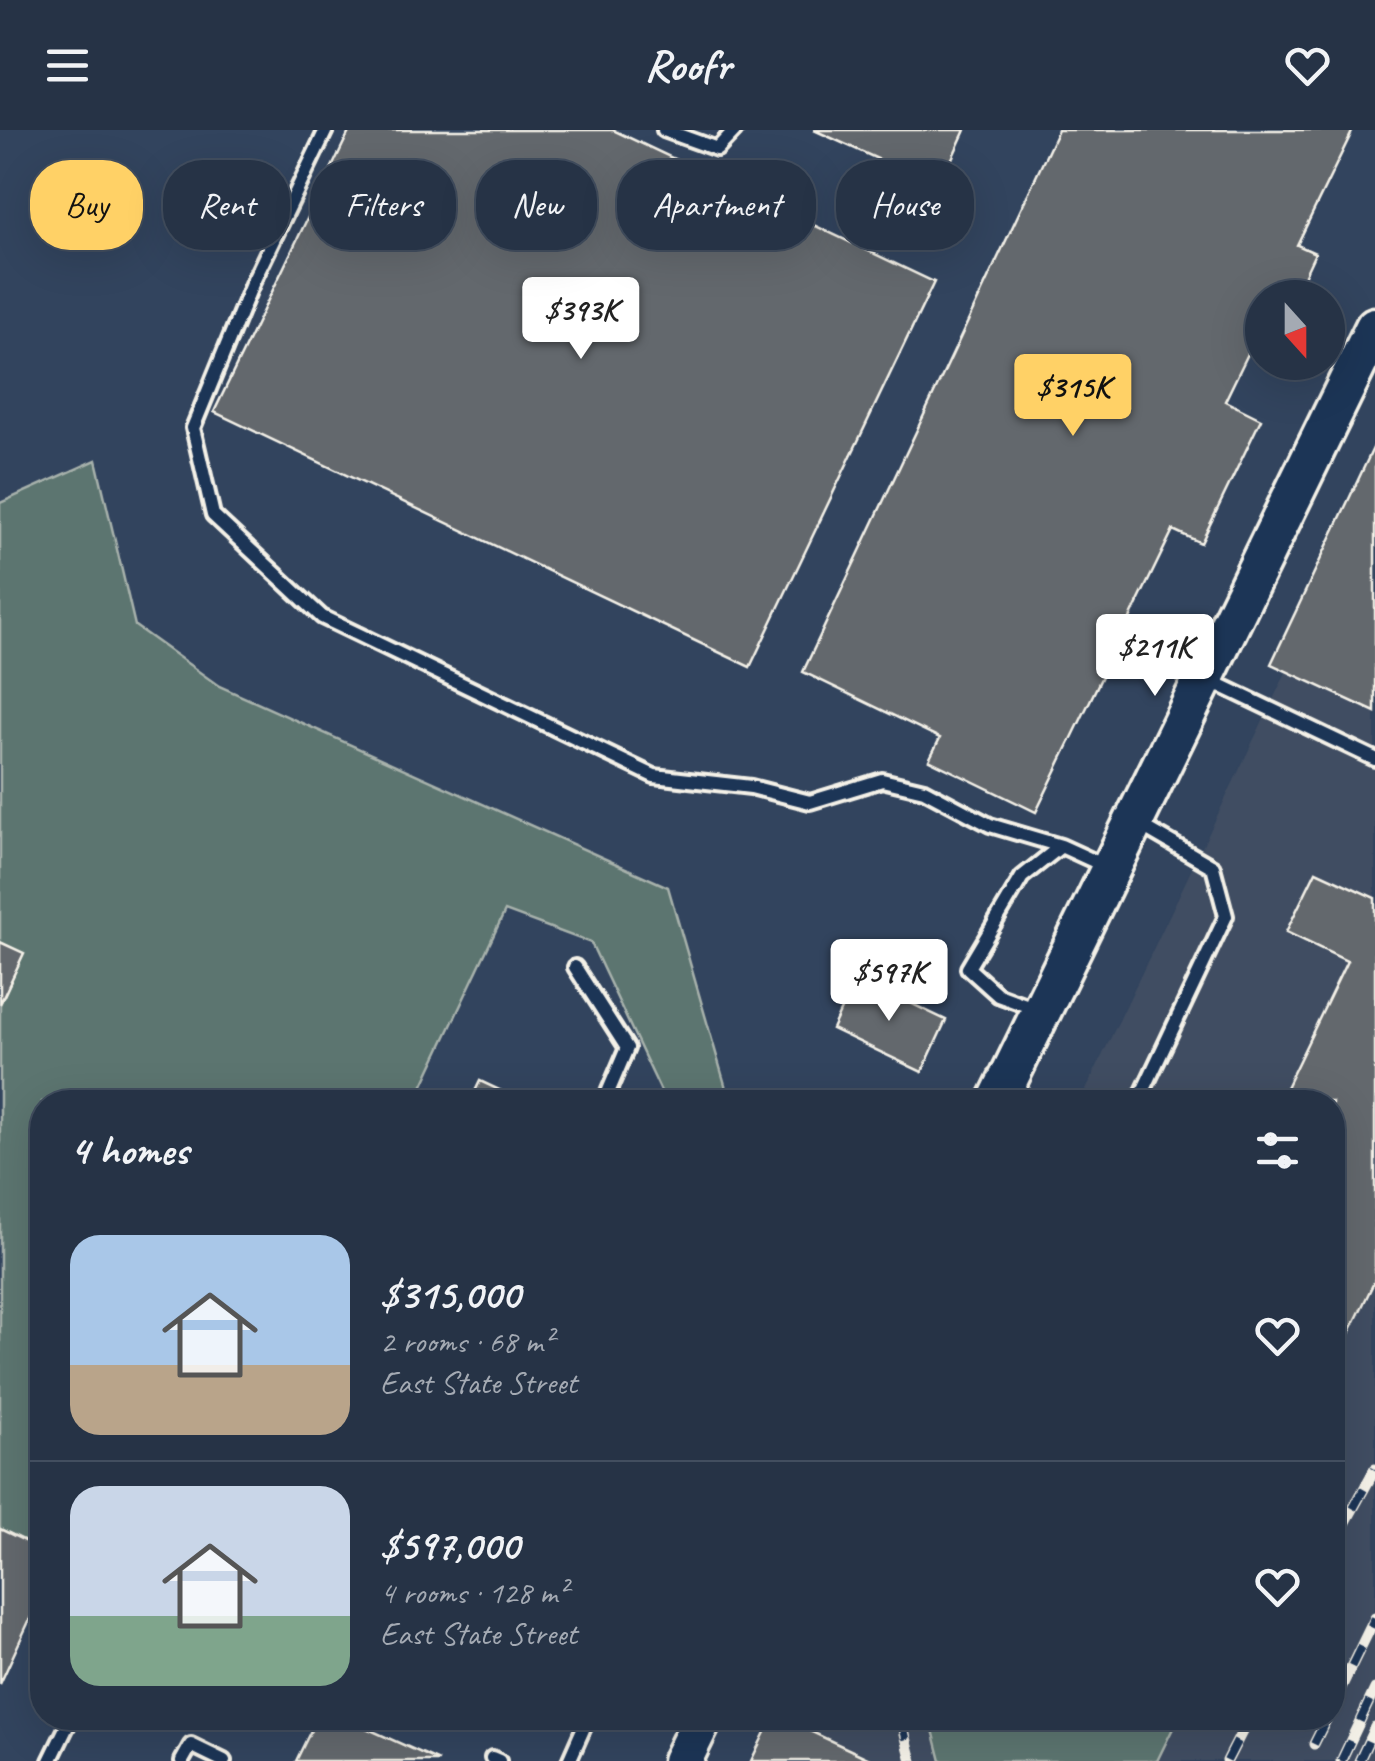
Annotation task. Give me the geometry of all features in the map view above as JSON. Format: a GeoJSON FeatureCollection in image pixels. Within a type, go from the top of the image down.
{"type":"FeatureCollection","features":[{"type":"Feature","properties":{"kind":"street"},"geometry":{"type":"LineString","coordinates":[[1003,1090],[1375,327]]}},
{"type":"Feature","properties":{"kind":"street"},"geometry":{"type":"LineString","coordinates":[[682,1761],[696,1730]]}},
{"type":"Feature","properties":{"kind":"lane"},"geometry":{"type":"LineString","coordinates":[[326,130],[252,284],[193,428],[213,515],[322,617],[654,776],[751,787],[810,802],[882,780],[924,790],[990,824],[1061,846],[1110,868]]}},
{"type":"Feature","properties":{"kind":"lane"},"geometry":{"type":"LineString","coordinates":[[664,130],[718,149],[735,130]]}},
{"type":"Feature","properties":{"kind":"lane"},"geometry":{"type":"LineString","coordinates":[[1203,677],[1375,759]]}},
{"type":"Feature","properties":{"kind":"lane"},"geometry":{"type":"LineString","coordinates":[[1133,820],[1213,867],[1226,916],[1144,1090]]}},
{"type":"Feature","properties":{"kind":"lane"},"geometry":{"type":"LineString","coordinates":[[1042,1010],[998,995],[968,968],[1022,877],[1061,846]]}},
{"type":"Feature","properties":{"kind":"lane"},"geometry":{"type":"LineString","coordinates":[[575,967],[628,1048],[609,1090]]}},
{"type":"Feature","properties":{"kind":"lane"},"geometry":{"type":"LineString","coordinates":[[50,1761],[66,1730]]}},
{"type":"Feature","properties":{"kind":"lane"},"geometry":{"type":"LineString","coordinates":[[569,1761],[583,1730]]}},
{"type":"Feature","properties":{"kind":"lane"},"geometry":{"type":"LineString","coordinates":[[182,1761],[191,1745],[224,1761]]}},
{"type":"Feature","properties":{"kind":"shaded area"},"geometry":{"type":"Polygon","coordinates":[[[1375,487],[1375,1761],[764,1761],[779,1730],[1345,1730],[1345,1090],[1086,1090],[1375,487]]]}},
{"type":"Feature","properties":{"kind":"green space"},"geometry":{"type":"Polygon","coordinates":[[[96,460],[135,626],[219,686],[668,887],[727,1090],[660,1090],[591,943],[505,911],[421,1090],[30,1090],[30,1543],[0,1529],[0,1004],[23,954],[0,942],[0,503],[96,460]]]}},
{"type":"Feature","properties":{"kind":"green space"},"geometry":{"type":"Polygon","coordinates":[[[933,1730],[1172,1730],[1157,1761],[941,1761],[933,1730]]]}},
{"type":"Feature","properties":{"kind":"building"},"geometry":{"type":"Polygon","coordinates":[[[350,130],[613,130],[676,160],[617,160],[617,250],[816,250],[816,226],[836,236],[836,250],[866,250],[934,282],[750,667],[214,412],[310,213],[310,250],[456,250],[456,160],[336,160],[350,130]]]}},
{"type":"Feature","properties":{"kind":"building"},"geometry":{"type":"Polygon","coordinates":[[[814,130],[965,130],[951,160],[880,160],[814,130]]]}},
{"type":"Feature","properties":{"kind":"building"},"geometry":{"type":"Polygon","coordinates":[[[1058,130],[1353,130],[1297,245],[1315,253],[1302,280],[1245,280],[1245,360],[1225,401],[1261,419],[1201,543],[1173,530],[1036,812],[929,760],[940,738],[803,672],[1058,130]]]}},
{"type":"Feature","properties":{"kind":"building"},"geometry":{"type":"Polygon","coordinates":[[[1375,444],[1375,712],[1271,664],[1375,444]]]}},
{"type":"Feature","properties":{"kind":"building"},"geometry":{"type":"Polygon","coordinates":[[[1316,871],[1375,898],[1375,1280],[1345,1342],[1345,1090],[1285,1090],[1347,961],[1286,932],[1316,871]]]}},
{"type":"Feature","properties":{"kind":"building"},"geometry":{"type":"Polygon","coordinates":[[[0,942],[24,953],[0,1004],[0,942]]]}},
{"type":"Feature","properties":{"kind":"building"},"geometry":{"type":"Polygon","coordinates":[[[856,977],[946,1020],[922,1072],[832,1029],[856,977]]]}},
{"type":"Feature","properties":{"kind":"building"},"geometry":{"type":"Polygon","coordinates":[[[480,1081],[499,1090],[476,1090],[480,1081]]]}},
{"type":"Feature","properties":{"kind":"building"},"geometry":{"type":"Polygon","coordinates":[[[0,1529],[30,1543],[30,1619],[0,1684],[0,1529]]]}},
{"type":"Feature","properties":{"kind":"building"},"geometry":{"type":"Polygon","coordinates":[[[311,1730],[371,1730],[439,1761],[296,1761],[311,1730]]]}},
{"type":"Feature","properties":{"kind":"building"},"geometry":{"type":"Polygon","coordinates":[[[766,1730],[808,1730],[874,1761],[751,1761],[766,1730]]]}},
{"type":"Feature","properties":{"kind":"railway"},"geometry":{"type":"LineString","coordinates":[[1345,1523],[1375,1469]]}},
{"type":"Feature","properties":{"kind":"railway"},"geometry":{"type":"LineString","coordinates":[[1345,1679],[1375,1618]]}},
{"type":"Feature","properties":{"kind":"railway"},"geometry":{"type":"LineString","coordinates":[[1341,1761],[1375,1689]]}},
{"type":"Feature","properties":{"kind":"railway"},"geometry":{"type":"LineString","coordinates":[[1359,1761],[1375,1727]]}},
{"type":"Feature","properties":{"kind":"railway"},"geometry":{"type":"LineString","coordinates":[[904,1730],[912,1761]]}},
{"type":"Feature","properties":{"kind":"railway"},"geometry":{"type":"LineString","coordinates":[[1227,1761],[1243,1730]]}},
{"type":"Feature","properties":{"kind":"railway"},"geometry":{"type":"LineString","coordinates":[[1314,1744],[1321,1730]]}}]}
